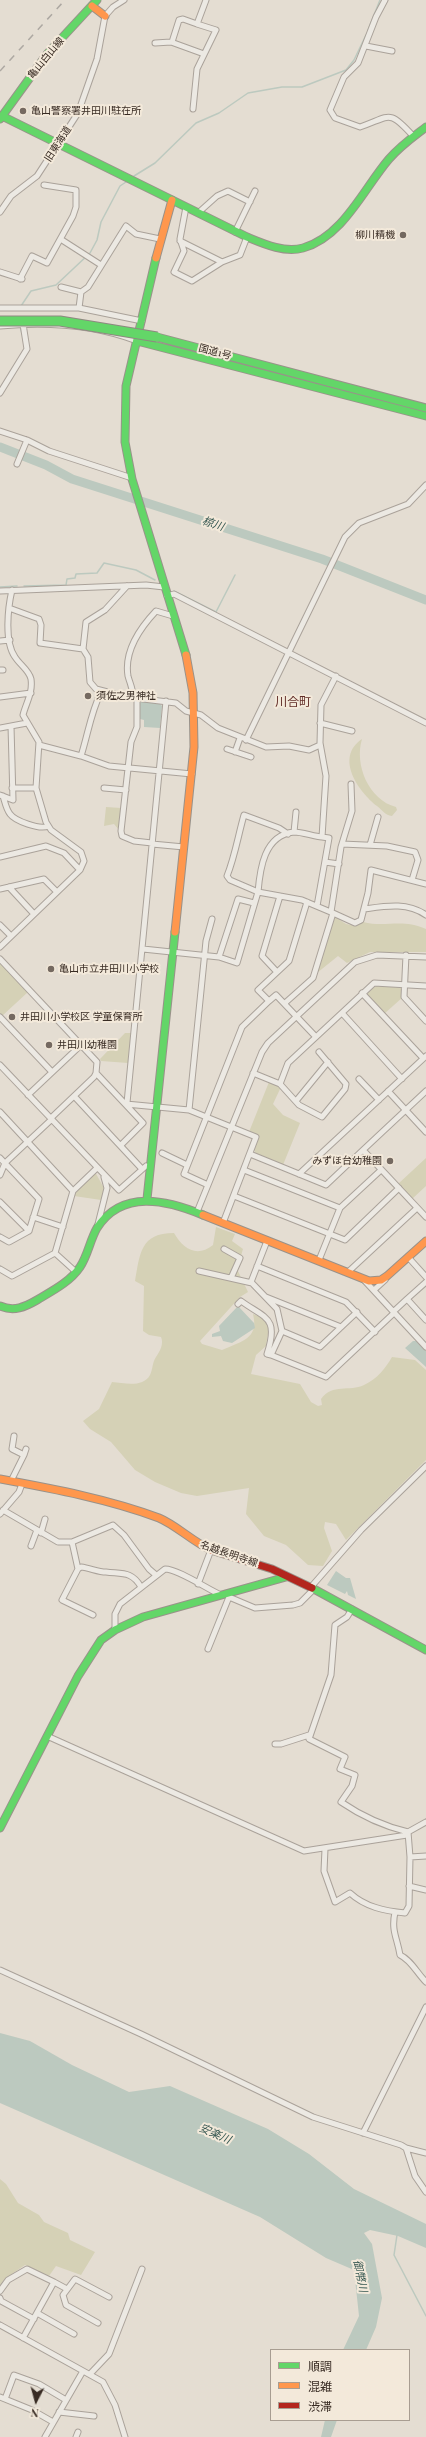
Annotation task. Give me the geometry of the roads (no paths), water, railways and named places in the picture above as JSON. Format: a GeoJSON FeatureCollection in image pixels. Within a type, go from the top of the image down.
{"type":"FeatureCollection","features":[{"type":"Feature","properties":{"kind":"main road"},"geometry":{"type":"LineString","coordinates":[[92,2],[105,16]]}},
{"type":"Feature","properties":{"kind":"main road","name":"亀山白山線"},"geometry":{"type":"LineString","coordinates":[[1,117],[47,54],[92,2]]}},
{"type":"Feature","properties":{"kind":"main road"},"geometry":{"type":"LineString","coordinates":[[1,117],[235,232],[271,247],[289,249],[304,247],[322,239],[336,226],[388,159],[413,136],[426,128]]}},
{"type":"Feature","properties":{"kind":"main road"},"geometry":{"type":"LineString","coordinates":[[148,1199],[192,774],[195,713],[194,695],[189,666],[132,479],[125,442],[124,408],[126,386],[160,239],[172,200]]}},
{"type":"Feature","properties":{"kind":"main road","name":"国道1号"},"geometry":{"type":"LineString","coordinates":[[0,321],[22,319],[103,325],[158,337],[426,408]]}},
{"type":"Feature","properties":{"kind":"main road"},"geometry":{"type":"LineString","coordinates":[[137,341],[426,416]]}},
{"type":"Feature","properties":{"kind":"main road"},"geometry":{"type":"LineString","coordinates":[[0,1306],[11,1310],[22,1308],[63,1285],[76,1272],[84,1260],[97,1228],[115,1209],[126,1204],[148,1199],[169,1202],[197,1212],[319,1260],[364,1280],[376,1281],[387,1276],[426,1241]]}},
{"type":"Feature","properties":{"kind":"main road","name":"名越長明寺線"},"geometry":{"type":"LineString","coordinates":[[0,1479],[83,1495],[156,1517],[211,1550],[272,1569],[286,1577],[313,1588],[426,1650]]}},
{"type":"Feature","properties":{"kind":"main road"},"geometry":{"type":"LineString","coordinates":[[1,1823],[92,1651],[101,1640],[115,1630],[143,1617],[286,1577]]}},
{"type":"Feature","properties":{"kind":"street"},"geometry":{"type":"LineString","coordinates":[[105,16],[113,7],[124,0]]}},
{"type":"Feature","properties":{"kind":"street"},"geometry":{"type":"LineString","coordinates":[[198,24],[206,0]]}},
{"type":"Feature","properties":{"kind":"street"},"geometry":{"type":"LineString","coordinates":[[385,0],[378,12],[366,46],[358,63],[344,78],[330,110],[332,115],[360,127],[378,118],[390,117],[399,122],[413,136]]}},
{"type":"Feature","properties":{"kind":"street","name":"旧東海道"},"geometry":{"type":"LineString","coordinates":[[0,212],[11,196],[37,176],[78,113],[87,93],[97,59],[105,16]]}},
{"type":"Feature","properties":{"kind":"street"},"geometry":{"type":"LineString","coordinates":[[172,42],[179,20],[183,19],[216,30],[198,69],[193,109]]}},
{"type":"Feature","properties":{"kind":"street"},"geometry":{"type":"LineString","coordinates":[[155,43],[172,42],[204,54]]}},
{"type":"Feature","properties":{"kind":"street"},"geometry":{"type":"LineString","coordinates":[[366,46],[392,51]]}},
{"type":"Feature","properties":{"kind":"street"},"geometry":{"type":"LineString","coordinates":[[0,272],[22,279],[32,256],[47,263],[62,240],[76,207],[76,190],[44,185]]}},
{"type":"Feature","properties":{"kind":"street"},"geometry":{"type":"LineString","coordinates":[[198,213],[217,196],[228,191],[250,202]]}},
{"type":"Feature","properties":{"kind":"street"},"geometry":{"type":"LineString","coordinates":[[235,232],[255,192]]}},
{"type":"Feature","properties":{"kind":"street"},"geometry":{"type":"LineString","coordinates":[[186,207],[180,241],[184,252],[174,272],[192,281],[222,262],[240,255],[247,237]]}},
{"type":"Feature","properties":{"kind":"street"},"geometry":{"type":"LineString","coordinates":[[79,308],[81,292],[88,287],[126,226],[136,234],[160,239]]}},
{"type":"Feature","properties":{"kind":"street"},"geometry":{"type":"LineString","coordinates":[[62,240],[101,265]]}},
{"type":"Feature","properties":{"kind":"street"},"geometry":{"type":"LineString","coordinates":[[180,241],[222,262]]}},
{"type":"Feature","properties":{"kind":"street"},"geometry":{"type":"LineString","coordinates":[[62,287],[81,292]]}},
{"type":"Feature","properties":{"kind":"street"},"geometry":{"type":"LineString","coordinates":[[0,303],[17,307]]}},
{"type":"Feature","properties":{"kind":"street"},"geometry":{"type":"LineString","coordinates":[[0,308],[79,308],[142,321]]}},
{"type":"Feature","properties":{"kind":"street"},"geometry":{"type":"LineString","coordinates":[[0,326],[23,324],[79,328],[137,341]]}},
{"type":"Feature","properties":{"kind":"street"},"geometry":{"type":"LineString","coordinates":[[0,393],[27,349],[23,324]]}},
{"type":"Feature","properties":{"kind":"street"},"geometry":{"type":"LineString","coordinates":[[0,431],[49,451],[132,479]]}},
{"type":"Feature","properties":{"kind":"street"},"geometry":{"type":"LineString","coordinates":[[17,464],[26,441]]}},
{"type":"Feature","properties":{"kind":"street"},"geometry":{"type":"LineString","coordinates":[[246,740],[346,537],[354,526],[408,504],[426,485]]}},
{"type":"Feature","properties":{"kind":"street"},"geometry":{"type":"LineString","coordinates":[[0,591],[146,585],[166,591],[289,652],[426,723]]}},
{"type":"Feature","properties":{"kind":"street"},"geometry":{"type":"LineString","coordinates":[[127,586],[106,610],[86,620],[83,649],[88,657],[90,682],[101,692],[176,703],[186,711],[195,713],[240,738],[266,747],[289,746],[304,750],[320,745]]}},
{"type":"Feature","properties":{"kind":"street"},"geometry":{"type":"LineString","coordinates":[[0,946],[80,870],[84,861],[81,852],[48,826],[36,788],[39,745],[37,736],[23,715],[31,693],[30,675],[15,658],[10,640],[8,608],[12,590]]}},
{"type":"Feature","properties":{"kind":"street"},"geometry":{"type":"LineString","coordinates":[[8,608],[39,619],[41,625],[40,643],[83,649]]}},
{"type":"Feature","properties":{"kind":"street"},"geometry":{"type":"LineString","coordinates":[[173,616],[156,611],[128,650],[128,676],[133,686],[135,697],[137,727],[131,742],[122,836],[134,841],[184,847]]}},
{"type":"Feature","properties":{"kind":"street"},"geometry":{"type":"LineString","coordinates":[[0,641],[10,640]]}},
{"type":"Feature","properties":{"kind":"street"},"geometry":{"type":"LineString","coordinates":[[322,837],[326,776],[320,745],[321,705],[336,676]]}},
{"type":"Feature","properties":{"kind":"street"},"geometry":{"type":"LineString","coordinates":[[81,756],[89,732],[92,710],[101,692]]}},
{"type":"Feature","properties":{"kind":"street"},"geometry":{"type":"LineString","coordinates":[[0,697],[31,693]]}},
{"type":"Feature","properties":{"kind":"street"},"geometry":{"type":"LineString","coordinates":[[127,1104],[166,701]]}},
{"type":"Feature","properties":{"kind":"street"},"geometry":{"type":"LineString","coordinates":[[0,728],[27,723]]}},
{"type":"Feature","properties":{"kind":"street"},"geometry":{"type":"LineString","coordinates":[[320,723],[352,731]]}},
{"type":"Feature","properties":{"kind":"street"},"geometry":{"type":"LineString","coordinates":[[1,795],[13,800],[11,726]]}},
{"type":"Feature","properties":{"kind":"street"},"geometry":{"type":"LineString","coordinates":[[235,752],[240,738]]}},
{"type":"Feature","properties":{"kind":"street"},"geometry":{"type":"LineString","coordinates":[[39,745],[81,756],[109,766],[192,774]]}},
{"type":"Feature","properties":{"kind":"street"},"geometry":{"type":"LineString","coordinates":[[227,749],[251,757]]}},
{"type":"Feature","properties":{"kind":"street"},"geometry":{"type":"LineString","coordinates":[[285,1003],[313,978],[332,913],[342,844],[352,811],[351,784]]}},
{"type":"Feature","properties":{"kind":"street"},"geometry":{"type":"LineString","coordinates":[[12,788],[36,788]]}},
{"type":"Feature","properties":{"kind":"street"},"geometry":{"type":"LineString","coordinates":[[104,788],[126,790]]}},
{"type":"Feature","properties":{"kind":"street"},"geometry":{"type":"LineString","coordinates":[[1,795],[8,812],[14,818],[38,828],[48,826]]}},
{"type":"Feature","properties":{"kind":"street"},"geometry":{"type":"LineString","coordinates":[[294,832],[296,812]]}},
{"type":"Feature","properties":{"kind":"street"},"geometry":{"type":"LineString","coordinates":[[288,834],[279,828],[244,815],[236,842],[236,853],[227,876],[230,880],[258,892],[307,902],[355,923],[361,920],[371,870],[426,884]]}},
{"type":"Feature","properties":{"kind":"street"},"geometry":{"type":"LineString","coordinates":[[370,845],[378,817]]}},
{"type":"Feature","properties":{"kind":"street"},"geometry":{"type":"LineString","coordinates":[[142,949],[220,957],[237,963],[258,892],[262,859],[275,842],[294,832],[329,838],[317,906]]}},
{"type":"Feature","properties":{"kind":"street"},"geometry":{"type":"LineString","coordinates":[[342,844],[387,846],[415,852],[418,860],[412,880]]}},
{"type":"Feature","properties":{"kind":"street"},"geometry":{"type":"LineString","coordinates":[[0,856],[46,846],[64,853],[80,870]]}},
{"type":"Feature","properties":{"kind":"street"},"geometry":{"type":"LineString","coordinates":[[325,862],[339,864]]}},
{"type":"Feature","properties":{"kind":"street"},"geometry":{"type":"LineString","coordinates":[[0,889],[44,879],[57,892]]}},
{"type":"Feature","properties":{"kind":"street"},"geometry":{"type":"LineString","coordinates":[[9,887],[34,914]]}},
{"type":"Feature","properties":{"kind":"street"},"geometry":{"type":"LineString","coordinates":[[277,972],[262,956],[280,896]]}},
{"type":"Feature","properties":{"kind":"street"},"geometry":{"type":"LineString","coordinates":[[220,957],[238,899],[254,903]]}},
{"type":"Feature","properties":{"kind":"street"},"geometry":{"type":"LineString","coordinates":[[269,1001],[258,990],[289,962],[307,902]]}},
{"type":"Feature","properties":{"kind":"street"},"geometry":{"type":"LineString","coordinates":[[364,909],[392,905],[416,908],[426,915]]}},
{"type":"Feature","properties":{"kind":"street"},"geometry":{"type":"LineString","coordinates":[[189,1110],[206,941],[212,919]]}},
{"type":"Feature","properties":{"kind":"street"},"geometry":{"type":"LineString","coordinates":[[0,925],[11,936]]}},
{"type":"Feature","properties":{"kind":"street"},"geometry":{"type":"LineString","coordinates":[[406,955],[404,998],[426,1021]]}},
{"type":"Feature","properties":{"kind":"street"},"geometry":{"type":"LineString","coordinates":[[197,1212],[253,1073],[268,1043],[355,962],[372,956],[406,955],[426,957]]}},
{"type":"Feature","properties":{"kind":"street"},"geometry":{"type":"LineString","coordinates":[[0,959],[97,1062],[94,1077],[5,1163],[0,1175]]}},
{"type":"Feature","properties":{"kind":"street"},"geometry":{"type":"LineString","coordinates":[[280,1084],[288,1063],[374,983],[426,986]]}},
{"type":"Feature","properties":{"kind":"street"},"geometry":{"type":"LineString","coordinates":[[299,1174],[424,1057],[362,993]]}},
{"type":"Feature","properties":{"kind":"street"},"geometry":{"type":"LineString","coordinates":[[208,1185],[184,1174],[242,1027],[276,995],[316,1037]]}},
{"type":"Feature","properties":{"kind":"street"},"geometry":{"type":"LineString","coordinates":[[342,1013],[402,1079]]}},
{"type":"Feature","properties":{"kind":"street"},"geometry":{"type":"LineString","coordinates":[[0,1018],[52,1072]]}},
{"type":"Feature","properties":{"kind":"street"},"geometry":{"type":"LineString","coordinates":[[28,1095],[81,1045]]}},
{"type":"Feature","properties":{"kind":"street"},"geometry":{"type":"LineString","coordinates":[[253,1073],[280,1084],[296,1101],[322,1117],[345,1089],[346,1084],[319,1052]]}},
{"type":"Feature","properties":{"kind":"street"},"geometry":{"type":"LineString","coordinates":[[296,1101],[328,1062]]}},
{"type":"Feature","properties":{"kind":"street"},"geometry":{"type":"LineString","coordinates":[[0,1065],[102,1174],[119,1190],[144,1167],[74,1096]]}},
{"type":"Feature","properties":{"kind":"street"},"geometry":{"type":"LineString","coordinates":[[96,1073],[127,1104],[143,1123],[121,1145]]}},
{"type":"Feature","properties":{"kind":"street"},"geometry":{"type":"LineString","coordinates":[[359,1079],[379,1100]]}},
{"type":"Feature","properties":{"kind":"street"},"geometry":{"type":"LineString","coordinates":[[388,1091],[425,1129]]}},
{"type":"Feature","properties":{"kind":"street"},"geometry":{"type":"LineString","coordinates":[[250,1154],[326,1185],[426,1092]]}},
{"type":"Feature","properties":{"kind":"street"},"geometry":{"type":"LineString","coordinates":[[127,1104],[189,1110],[256,1137],[223,1223]]}},
{"type":"Feature","properties":{"kind":"street"},"geometry":{"type":"LineString","coordinates":[[0,1112],[74,1191]]}},
{"type":"Feature","properties":{"kind":"street"},"geometry":{"type":"LineString","coordinates":[[363,1150],[426,1217]]}},
{"type":"Feature","properties":{"kind":"street"},"geometry":{"type":"LineString","coordinates":[[162,1153],[187,1165]]}},
{"type":"Feature","properties":{"kind":"street"},"geometry":{"type":"LineString","coordinates":[[0,1158],[38,1199],[29,1231],[9,1242],[1,1239]]}},
{"type":"Feature","properties":{"kind":"street"},"geometry":{"type":"LineString","coordinates":[[0,1269],[12,1276],[55,1253],[74,1191],[97,1168]]}},
{"type":"Feature","properties":{"kind":"street"},"geometry":{"type":"LineString","coordinates":[[244,1170],[340,1208]]}},
{"type":"Feature","properties":{"kind":"street"},"geometry":{"type":"LineString","coordinates":[[319,1260],[340,1208],[381,1170]]}},
{"type":"Feature","properties":{"kind":"street"},"geometry":{"type":"LineString","coordinates":[[97,1228],[107,1188],[102,1174]]}},
{"type":"Feature","properties":{"kind":"street"},"geometry":{"type":"LineString","coordinates":[[234,1196],[344,1240],[399,1188]]}},
{"type":"Feature","properties":{"kind":"street"},"geometry":{"type":"LineString","coordinates":[[104,1200],[107,1207],[115,1209]]}},
{"type":"Feature","properties":{"kind":"street"},"geometry":{"type":"LineString","coordinates":[[0,1202],[29,1231]]}},
{"type":"Feature","properties":{"kind":"street"},"geometry":{"type":"LineString","coordinates":[[348,1272],[417,1208]]}},
{"type":"Feature","properties":{"kind":"street"},"geometry":{"type":"LineString","coordinates":[[33,1217],[62,1227]]}},
{"type":"Feature","properties":{"kind":"street"},"geometry":{"type":"LineString","coordinates":[[252,1283],[257,1266],[268,1241]]}},
{"type":"Feature","properties":{"kind":"street"},"geometry":{"type":"LineString","coordinates":[[224,1249],[240,1258],[231,1278]]}},
{"type":"Feature","properties":{"kind":"street"},"geometry":{"type":"LineString","coordinates":[[55,1253],[76,1272]]}},
{"type":"Feature","properties":{"kind":"street"},"geometry":{"type":"LineString","coordinates":[[408,1258],[426,1277]]}},
{"type":"Feature","properties":{"kind":"street"},"geometry":{"type":"LineString","coordinates":[[257,1266],[346,1302],[357,1312],[374,1332]]}},
{"type":"Feature","properties":{"kind":"street"},"geometry":{"type":"LineString","coordinates":[[199,1271],[252,1283],[277,1310],[282,1331],[271,1355]]}},
{"type":"Feature","properties":{"kind":"street"},"geometry":{"type":"LineString","coordinates":[[374,1290],[387,1276]]}},
{"type":"Feature","properties":{"kind":"street"},"geometry":{"type":"LineString","coordinates":[[364,1280],[426,1347]]}},
{"type":"Feature","properties":{"kind":"street"},"geometry":{"type":"LineString","coordinates":[[238,1304],[241,1301],[267,1317],[272,1329],[267,1354],[326,1377],[426,1282]]}},
{"type":"Feature","properties":{"kind":"street"},"geometry":{"type":"LineString","coordinates":[[262,1295],[341,1327]]}},
{"type":"Feature","properties":{"kind":"street"},"geometry":{"type":"LineString","coordinates":[[407,1299],[426,1320]]}},
{"type":"Feature","properties":{"kind":"street"},"geometry":{"type":"LineString","coordinates":[[282,1331],[320,1346],[357,1312]]}},
{"type":"Feature","properties":{"kind":"street"},"geometry":{"type":"LineString","coordinates":[[14,1436],[12,1449],[24,1455]]}},
{"type":"Feature","properties":{"kind":"street"},"geometry":{"type":"LineString","coordinates":[[11,1481],[26,1448]]}},
{"type":"Feature","properties":{"kind":"street"},"geometry":{"type":"LineString","coordinates":[[115,1630],[115,1614],[118,1606],[156,1575],[168,1569],[198,1584],[255,1608],[293,1605],[300,1603],[361,1530],[426,1466]]}},
{"type":"Feature","properties":{"kind":"street"},"geometry":{"type":"LineString","coordinates":[[22,1484],[19,1492],[2,1512],[58,1542],[72,1542],[113,1526],[124,1535],[149,1569],[156,1575]]}},
{"type":"Feature","properties":{"kind":"street"},"geometry":{"type":"LineString","coordinates":[[31,1546],[45,1519]]}},
{"type":"Feature","properties":{"kind":"street"},"geometry":{"type":"LineString","coordinates":[[72,1542],[78,1569],[62,1600],[93,1616]]}},
{"type":"Feature","properties":{"kind":"street"},"geometry":{"type":"LineString","coordinates":[[198,1584],[211,1550]]}},
{"type":"Feature","properties":{"kind":"street"},"geometry":{"type":"LineString","coordinates":[[78,1569],[81,1567],[105,1572],[128,1573],[135,1578],[141,1587]]}},
{"type":"Feature","properties":{"kind":"street"},"geometry":{"type":"LineString","coordinates":[[208,1649],[226,1595]]}},
{"type":"Feature","properties":{"kind":"street"},"geometry":{"type":"LineString","coordinates":[[352,1609],[347,1617],[335,1625],[330,1675],[309,1735],[309,1739],[345,1757],[340,1769],[355,1775],[352,1786],[342,1802],[357,1814],[376,1823],[408,1834]]}},
{"type":"Feature","properties":{"kind":"street"},"geometry":{"type":"LineString","coordinates":[[275,1744],[281,1744],[309,1735]]}},
{"type":"Feature","properties":{"kind":"street"},"geometry":{"type":"LineString","coordinates":[[47,1736],[304,1851],[325,1849],[408,1834],[426,1822]]}},
{"type":"Feature","properties":{"kind":"street"},"geometry":{"type":"LineString","coordinates":[[325,1849],[324,1871],[335,1902],[350,1893],[357,1900],[395,1912],[405,1913],[410,1906],[410,1857],[408,1834]]}},
{"type":"Feature","properties":{"kind":"street"},"geometry":{"type":"LineString","coordinates":[[410,1857],[426,1856]]}},
{"type":"Feature","properties":{"kind":"street"},"geometry":{"type":"LineString","coordinates":[[409,1886],[426,1890]]}},
{"type":"Feature","properties":{"kind":"street"},"geometry":{"type":"LineString","coordinates":[[395,1912],[392,1927],[397,1939],[400,1955],[408,1958],[414,1971],[426,1982]]}},
{"type":"Feature","properties":{"kind":"street"},"geometry":{"type":"LineString","coordinates":[[0,1970],[142,2034],[299,2111],[406,2148],[426,2152]]}},
{"type":"Feature","properties":{"kind":"street"},"geometry":{"type":"LineString","coordinates":[[363,2133],[426,2007]]}},
{"type":"Feature","properties":{"kind":"street"},"geometry":{"type":"LineString","coordinates":[[406,2148],[414,2173],[426,2192]]}},
{"type":"Feature","properties":{"kind":"street"},"geometry":{"type":"LineString","coordinates":[[0,2291],[8,2280],[27,2269],[66,2289]]}},
{"type":"Feature","properties":{"kind":"street"},"geometry":{"type":"LineString","coordinates":[[90,2374],[109,2354],[142,2269]]}},
{"type":"Feature","properties":{"kind":"street"},"geometry":{"type":"LineString","coordinates":[[98,2323],[66,2305],[63,2295],[75,2279],[109,2297]]}},
{"type":"Feature","properties":{"kind":"street"},"geometry":{"type":"LineString","coordinates":[[23,2338],[54,2282]]}},
{"type":"Feature","properties":{"kind":"street"},"geometry":{"type":"LineString","coordinates":[[0,2298],[1,2301],[34,2319]]}},
{"type":"Feature","properties":{"kind":"street"},"geometry":{"type":"LineString","coordinates":[[37,2313],[74,2334]]}},
{"type":"Feature","properties":{"kind":"street"},"geometry":{"type":"LineString","coordinates":[[0,2325],[90,2374],[106,2385],[126,2437]]}},
{"type":"Feature","properties":{"kind":"street"},"geometry":{"type":"LineString","coordinates":[[45,2437],[83,2371]]}},
{"type":"Feature","properties":{"kind":"street"},"geometry":{"type":"LineString","coordinates":[[53,2422],[32,2410],[3,2398],[14,2375],[39,2384],[66,2400]]}},
{"type":"Feature","properties":{"kind":"street"},"geometry":{"type":"LineString","coordinates":[[59,2412],[94,2416]]}},
{"type":"Feature","properties":{"kind":"water"},"geometry":{"type":"Polygon","coordinates":[[[142,701],[160,704],[162,706],[160,728],[144,727],[144,720],[140,719],[140,703],[142,701]]]}},
{"type":"Feature","properties":{"kind":"water"},"geometry":{"type":"Polygon","coordinates":[[[238,1306],[254,1323],[255,1328],[232,1343],[223,1341],[221,1336],[212,1337],[212,1334],[220,1331],[219,1326],[238,1306]]]}},
{"type":"Feature","properties":{"kind":"water"},"geometry":{"type":"Polygon","coordinates":[[[413,1341],[416,1341],[426,1351],[426,1367],[405,1348],[413,1341]]]}},
{"type":"Feature","properties":{"kind":"water"},"geometry":{"type":"Polygon","coordinates":[[[336,1571],[346,1578],[350,1578],[356,1599],[348,1595],[347,1591],[345,1594],[327,1585],[336,1571]]]}},
{"type":"Feature","properties":{"kind":"water"},"geometry":{"type":"Polygon","coordinates":[[[0,2033],[30,2041],[72,2065],[129,2092],[170,2086],[268,2129],[309,2154],[354,2189],[426,2224],[426,2248],[398,2236],[370,2230],[364,2233],[372,2244],[382,2298],[376,2327],[366,2349],[343,2349],[359,2316],[354,2270],[326,2258],[260,2217],[0,2103],[0,2033]]]}},
{"type":"Feature","properties":{"kind":"water"},"geometry":{"type":"Polygon","coordinates":[[[325,2421],[337,2421],[331,2437],[321,2437],[325,2421]]]}},
{"type":"Feature","properties":{"kind":"waterway"},"geometry":{"type":"LineString","coordinates":[[368,30],[380,0]]}},
{"type":"Feature","properties":{"kind":"waterway"},"geometry":{"type":"LineString","coordinates":[[134,176],[155,163],[196,123],[219,113],[248,93],[282,87],[302,87],[346,70],[354,60],[366,35]]}},
{"type":"Feature","properties":{"kind":"waterway"},"geometry":{"type":"LineString","coordinates":[[21,306],[31,291],[56,285],[90,253],[97,240],[101,222],[120,186],[126,182]]}},
{"type":"Feature","properties":{"kind":"waterway"},"geometry":{"type":"LineString","coordinates":[[20,326],[22,334]]}},
{"type":"Feature","properties":{"kind":"waterway","name":"椋川"},"geometry":{"type":"LineString","coordinates":[[0,447],[46,465],[72,479],[322,559],[426,600]]}},
{"type":"Feature","properties":{"kind":"waterway"},"geometry":{"type":"LineString","coordinates":[[24,586],[66,585],[67,579],[75,578],[76,574],[97,573],[104,563],[136,570],[155,580]]}},
{"type":"Feature","properties":{"kind":"waterway"},"geometry":{"type":"LineString","coordinates":[[174,591],[216,612],[235,575]]}},
{"type":"Feature","properties":{"kind":"waterway"},"geometry":{"type":"LineString","coordinates":[[0,587],[17,586]]}},
{"type":"Feature","properties":{"kind":"waterway"},"geometry":{"type":"LineString","coordinates":[[397,2235],[394,2255],[426,2316]]}},
{"type":"Feature","properties":{"kind":"railway"},"geometry":{"type":"LineString","coordinates":[[0,71],[65,0]]}},
{"type":"Feature","properties":{"kind":"place","name":"亀山警察署井田川駐在所"},"geometry":{"type":"Point","coordinates":[23,111]}},
{"type":"Feature","properties":{"kind":"place","name":"柳川精機"},"geometry":{"type":"Point","coordinates":[403,235]}},
{"type":"Feature","properties":{"kind":"place","name":"須佐之男神社"},"geometry":{"type":"Point","coordinates":[88,696]}},
{"type":"Feature","properties":{"kind":"place","name":"亀山市立井田川小学校"},"geometry":{"type":"Point","coordinates":[51,969]}},
{"type":"Feature","properties":{"kind":"place","name":"井田川小学校区 学童保育所"},"geometry":{"type":"Point","coordinates":[12,1017]}},
{"type":"Feature","properties":{"kind":"place","name":"井田川幼稚園"},"geometry":{"type":"Point","coordinates":[49,1045]}},
{"type":"Feature","properties":{"kind":"place","name":"みずほ台幼稚園"},"geometry":{"type":"Point","coordinates":[390,1161]}},
{"type":"Feature","properties":{"kind":"district","name":"川合町"},"geometry":{"type":"Point","coordinates":[293,702]}},
{"type":"Feature","properties":{"kind":"water label","name":"安楽川"},"geometry":{"type":"Point","coordinates":[215,2134]}},
{"type":"Feature","properties":{"kind":"water label","name":"御幣川"},"geometry":{"type":"Point","coordinates":[360,2276]}}]}
